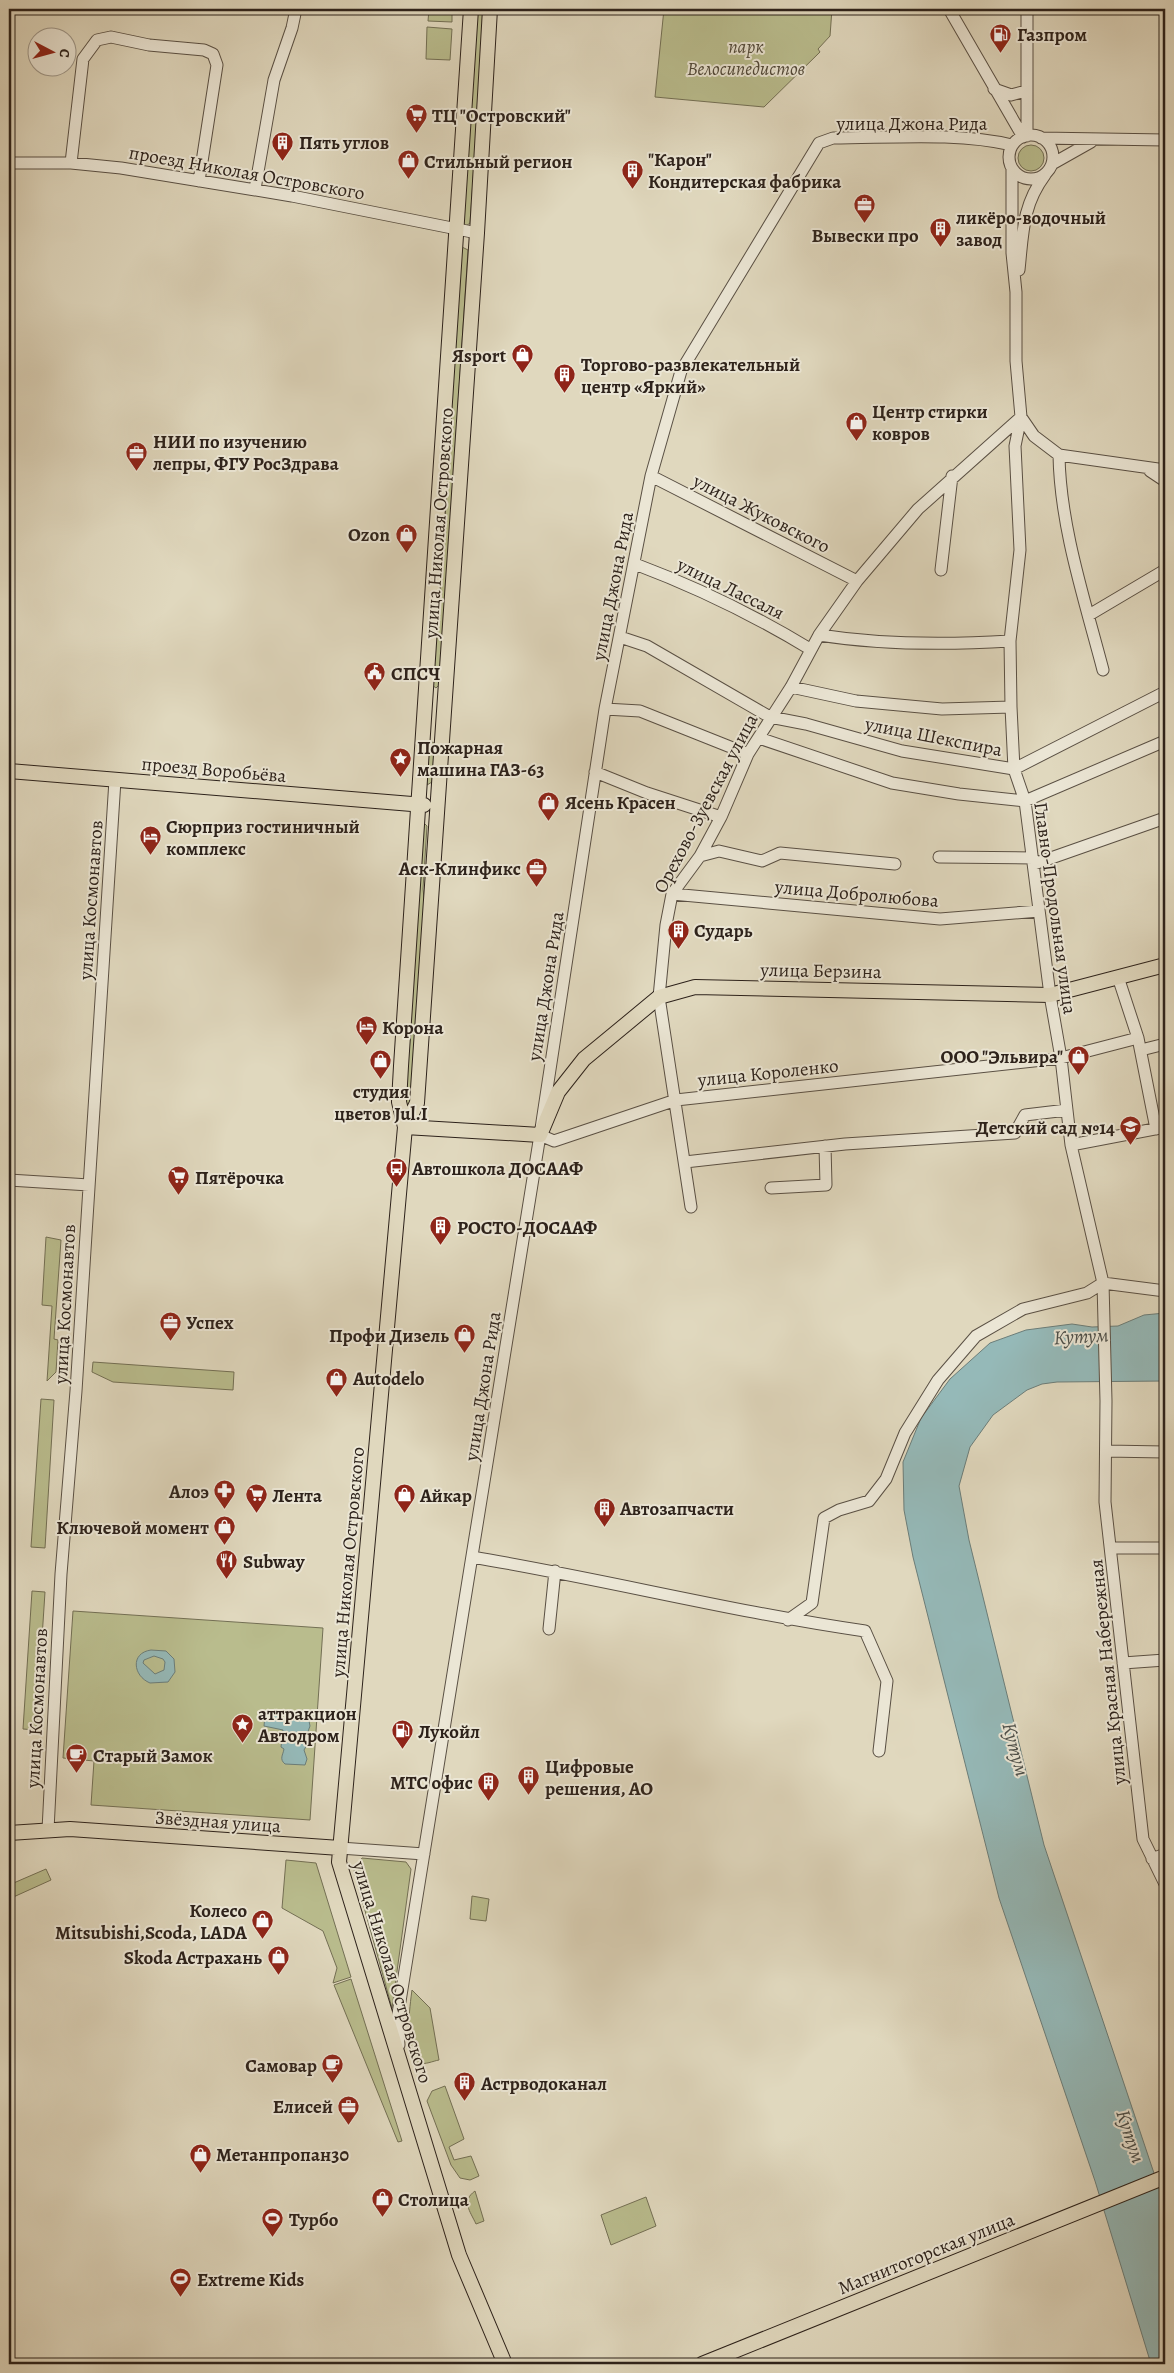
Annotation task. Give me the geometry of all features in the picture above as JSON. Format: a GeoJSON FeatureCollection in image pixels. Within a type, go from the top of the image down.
{"type":"FeatureCollection","features":[{"type":"Feature","properties":{"kind":"main road","name":"улица Николая Островского"},"geometry":{"type":"LineString","coordinates":[[470,9],[458,230],[417,805],[399,1102],[405,1127],[339,1862],[459,2255],[505,2364]]}},
{"type":"Feature","properties":{"kind":"main road","name":"улица Николая Островского"},"geometry":{"type":"LineString","coordinates":[[405,1127],[417,1103],[477,233],[490,9]]}},
{"type":"Feature","properties":{"kind":"main road"},"geometry":{"type":"LineString","coordinates":[[424,716],[444,717]]}},
{"type":"Feature","properties":{"kind":"main road","name":"проезд Воробьёва"},"geometry":{"type":"LineString","coordinates":[[9,771],[437,806]]}},
{"type":"Feature","properties":{"kind":"main road","name":"улица Берзина"},"geometry":{"type":"LineString","coordinates":[[540,1135],[558,1092],[584,1059],[658,997],[695,987],[1050,994],[1165,965]]}},
{"type":"Feature","properties":{"kind":"main road","name":"улица Короленко"},"geometry":{"type":"LineString","coordinates":[[405,1127],[540,1135]]}},
{"type":"Feature","properties":{"kind":"main road","name":"Звёздная улица"},"geometry":{"type":"LineString","coordinates":[[9,1833],[70,1829],[340,1848]]}},
{"type":"Feature","properties":{"kind":"main road","name":"Магнитогорская улица"},"geometry":{"type":"LineString","coordinates":[[702,2364],[1165,2177]]}},
{"type":"Feature","properties":{"kind":"street"},"geometry":{"type":"LineString","coordinates":[[255,189],[274,80],[292,28],[296,9]]}},
{"type":"Feature","properties":{"kind":"street"},"geometry":{"type":"LineString","coordinates":[[949,9],[997,94],[1019,140]]}},
{"type":"Feature","properties":{"kind":"street"},"geometry":{"type":"LineString","coordinates":[[1027,9],[1026,91],[1019,140],[1008,158],[1012,170],[1012,253],[1016,292],[1016,361],[1021,417],[1034,436],[1059,455],[1148,470],[1165,470]]}},
{"type":"Feature","properties":{"kind":"street"},"geometry":{"type":"LineString","coordinates":[[70,163],[83,59],[97,40],[112,37],[149,44],[204,50],[213,54],[217,65],[199,181]]}},
{"type":"Feature","properties":{"kind":"street"},"geometry":{"type":"LineString","coordinates":[[997,94],[1011,95],[1026,91]]}},
{"type":"Feature","properties":{"kind":"street","name":"улица Джона Рида"},"geometry":{"type":"LineString","coordinates":[[402,2067],[397,2020],[540,1135],[605,708],[651,476],[681,371],[819,143],[833,138],[1019,140]]}},
{"type":"Feature","properties":{"kind":"street"},"geometry":{"type":"LineString","coordinates":[[1019,140],[1041,138],[1165,140]]}},
{"type":"Feature","properties":{"kind":"street"},"geometry":{"type":"LineString","coordinates":[[1016,292],[1026,206],[1034,189],[1048,169],[1051,149],[1041,138]]}},
{"type":"Feature","properties":{"kind":"street"},"geometry":{"type":"LineString","coordinates":[[1012,170],[1018,175],[1032,180],[1094,140]]}},
{"type":"Feature","properties":{"kind":"street","name":"проезд Николая Островского"},"geometry":{"type":"LineString","coordinates":[[9,163],[70,163],[121,168],[255,189],[477,233]]}},
{"type":"Feature","properties":{"kind":"street","name":"Орехово-Зуевская улица"},"geometry":{"type":"LineString","coordinates":[[691,1207],[676,1100],[658,997],[666,926],[672,894],[700,856],[721,817],[748,754],[791,687],[810,649],[857,581],[918,508],[1021,417]]}},
{"type":"Feature","properties":{"kind":"street","name":"Главно-Продольная улица"},"geometry":{"type":"LineString","coordinates":[[1021,417],[1015,446],[1020,550],[1010,641],[1014,769],[1025,801],[1050,994],[1061,1058],[1071,1145],[1103,1283],[1106,1401]]}},
{"type":"Feature","properties":{"kind":"street"},"geometry":{"type":"LineString","coordinates":[[1059,455],[1059,486],[1103,670]]}},
{"type":"Feature","properties":{"kind":"street"},"geometry":{"type":"LineString","coordinates":[[1148,470],[1165,480]]}},
{"type":"Feature","properties":{"kind":"street","name":"улица Жуковского"},"geometry":{"type":"LineString","coordinates":[[651,476],[857,581]]}},
{"type":"Feature","properties":{"kind":"street"},"geometry":{"type":"LineString","coordinates":[[941,570],[952,476]]}},
{"type":"Feature","properties":{"kind":"street","name":"улица Лассаля"},"geometry":{"type":"LineString","coordinates":[[634,564],[710,594],[767,623],[810,649]]}},
{"type":"Feature","properties":{"kind":"street"},"geometry":{"type":"LineString","coordinates":[[1089,615],[1165,570]]}},
{"type":"Feature","properties":{"kind":"street"},"geometry":{"type":"LineString","coordinates":[[819,635],[907,644],[1010,641]]}},
{"type":"Feature","properties":{"kind":"street","name":"улица Шекспира"},"geometry":{"type":"LineString","coordinates":[[620,637],[647,646],[770,717],[806,724],[902,751],[1014,769],[1165,692]]}},
{"type":"Feature","properties":{"kind":"street"},"geometry":{"type":"LineString","coordinates":[[791,687],[856,702],[942,709],[1011,707]]}},
{"type":"Feature","properties":{"kind":"street"},"geometry":{"type":"LineString","coordinates":[[605,708],[640,711],[748,754]]}},
{"type":"Feature","properties":{"kind":"street"},"geometry":{"type":"LineString","coordinates":[[759,738],[892,783],[959,794],[1025,801],[1165,741]]}},
{"type":"Feature","properties":{"kind":"street"},"geometry":{"type":"LineString","coordinates":[[595,772],[647,793],[721,817]]}},
{"type":"Feature","properties":{"kind":"street","name":"улица Космонавтов"},"geometry":{"type":"LineString","coordinates":[[48,1830],[61,1574],[76,1391],[115,780]]}},
{"type":"Feature","properties":{"kind":"street"},"geometry":{"type":"LineString","coordinates":[[939,857],[1034,861],[1165,818]]}},
{"type":"Feature","properties":{"kind":"street"},"geometry":{"type":"LineString","coordinates":[[700,856],[719,850],[762,860],[780,853],[895,864]]}},
{"type":"Feature","properties":{"kind":"street","name":"улица Добролюбова"},"geometry":{"type":"LineString","coordinates":[[672,894],[940,919],[1039,911]]}},
{"type":"Feature","properties":{"kind":"street"},"geometry":{"type":"LineString","coordinates":[[1071,1145],[1161,1128],[1140,1044],[1118,976]]}},
{"type":"Feature","properties":{"kind":"street","name":"улица Короленко"},"geometry":{"type":"LineString","coordinates":[[540,1135],[554,1141],[676,1100],[1061,1058],[1140,1044],[1165,1044]]}},
{"type":"Feature","properties":{"kind":"street"},"geometry":{"type":"LineString","coordinates":[[684,1162],[825,1146],[1015,1132],[1025,1115],[1067,1110]]}},
{"type":"Feature","properties":{"kind":"street"},"geometry":{"type":"LineString","coordinates":[[771,1188],[826,1185],[825,1146]]}},
{"type":"Feature","properties":{"kind":"street"},"geometry":{"type":"LineString","coordinates":[[9,1180],[88,1185]]}},
{"type":"Feature","properties":{"kind":"street"},"geometry":{"type":"LineString","coordinates":[[788,1620],[812,1603],[824,1518],[839,1510],[869,1501],[886,1479],[904,1433],[938,1380],[976,1336],[1023,1309],[1088,1293],[1103,1283],[1165,1291]]}},
{"type":"Feature","properties":{"kind":"street","name":"улица Красная Набережная"},"geometry":{"type":"LineString","coordinates":[[1106,1401],[1105,1502],[1144,1839],[1165,1884]]}},
{"type":"Feature","properties":{"kind":"street"},"geometry":{"type":"LineString","coordinates":[[1106,1451],[1165,1452]]}},
{"type":"Feature","properties":{"kind":"street"},"geometry":{"type":"LineString","coordinates":[[1110,1548],[1165,1548]]}},
{"type":"Feature","properties":{"kind":"street"},"geometry":{"type":"LineString","coordinates":[[472,1557],[555,1571],[788,1620],[865,1630],[887,1681],[879,1751]]}},
{"type":"Feature","properties":{"kind":"street"},"geometry":{"type":"LineString","coordinates":[[549,1629],[555,1571]]}},
{"type":"Feature","properties":{"kind":"street"},"geometry":{"type":"LineString","coordinates":[[1123,1662],[1165,1660]]}},
{"type":"Feature","properties":{"kind":"street","name":"Звёздная улица"},"geometry":{"type":"LineString","coordinates":[[340,1848],[424,1854]]}},
{"type":"Feature","properties":{"kind":"street"},"geometry":{"type":"LineString","coordinates":[[1152,1858],[1165,1854]]}},
{"type":"Feature","properties":{"kind":"green space"},"geometry":{"type":"Polygon","coordinates":[[[429,9],[452,9],[452,22],[428,21],[429,9]]]}},
{"type":"Feature","properties":{"kind":"green space"},"geometry":{"type":"Polygon","coordinates":[[[476,9],[485,9],[470,223],[466,226],[462,225],[476,9]]]}},
{"type":"Feature","properties":{"kind":"green space","name":"парк Велосипедистов"},"geometry":{"type":"Polygon","coordinates":[[[664,9],[832,9],[830,36],[818,49],[820,52],[764,107],[655,97],[664,9]]]}},
{"type":"Feature","properties":{"kind":"green space"},"geometry":{"type":"Polygon","coordinates":[[[427,27],[452,29],[450,60],[426,59],[427,27]]]}},
{"type":"Feature","properties":{"kind":"green space"},"geometry":{"type":"Polygon","coordinates":[[[1031,145],[1040,149],[1044,158],[1040,167],[1031,171],[1022,167],[1018,158],[1022,149],[1031,145]]]}},
{"type":"Feature","properties":{"kind":"green space"},"geometry":{"type":"Polygon","coordinates":[[[462,247],[468,250],[440,684],[436,688],[432,685],[462,247]]]}},
{"type":"Feature","properties":{"kind":"green space"},"geometry":{"type":"Polygon","coordinates":[[[430,741],[436,744],[432,782],[427,785],[427,742],[430,741]]]}},
{"type":"Feature","properties":{"kind":"green space"},"geometry":{"type":"Polygon","coordinates":[[[424,823],[427,826],[423,889],[426,916],[412,1106],[406,1108],[403,1102],[424,823]]]}},
{"type":"Feature","properties":{"kind":"green space"},"geometry":{"type":"Polygon","coordinates":[[[46,1237],[61,1240],[54,1339],[58,1340],[56,1372],[47,1381],[52,1306],[42,1305],[46,1237]]]}},
{"type":"Feature","properties":{"kind":"green space"},"geometry":{"type":"Polygon","coordinates":[[[93,1362],[234,1372],[233,1390],[113,1382],[92,1372],[93,1362]]]}},
{"type":"Feature","properties":{"kind":"green space"},"geometry":{"type":"Polygon","coordinates":[[[41,1399],[54,1400],[45,1548],[31,1547],[41,1399]]]}},
{"type":"Feature","properties":{"kind":"green space"},"geometry":{"type":"Polygon","coordinates":[[[32,1591],[45,1592],[36,1730],[23,1729],[32,1591]]]}},
{"type":"Feature","properties":{"kind":"green space"},"geometry":{"type":"Polygon","coordinates":[[[73,1611],[323,1628],[310,1820],[91,1805],[94,1761],[63,1758],[73,1611]]]}},
{"type":"Feature","properties":{"kind":"green space"},"geometry":{"type":"Polygon","coordinates":[[[362,1858],[406,1862],[411,1869],[392,2008],[354,1871],[362,1858]]]}},
{"type":"Feature","properties":{"kind":"green space"},"geometry":{"type":"Polygon","coordinates":[[[286,1860],[316,1863],[351,1977],[333,1983],[337,1968],[323,1931],[282,1908],[286,1860]]]}},
{"type":"Feature","properties":{"kind":"green space"},"geometry":{"type":"Polygon","coordinates":[[[46,1869],[51,1880],[9,1899],[9,1885],[46,1869]]]}},
{"type":"Feature","properties":{"kind":"green space"},"geometry":{"type":"Polygon","coordinates":[[[472,1896],[489,1899],[486,1921],[470,1919],[472,1896]]]}},
{"type":"Feature","properties":{"kind":"green space"},"geometry":{"type":"Polygon","coordinates":[[[351,1979],[402,2141],[398,2142],[334,1985],[351,1979]]]}},
{"type":"Feature","properties":{"kind":"green space"},"geometry":{"type":"Polygon","coordinates":[[[412,1990],[430,2008],[439,2060],[419,2063],[414,2059],[409,2041],[412,1990]]]}},
{"type":"Feature","properties":{"kind":"green space"},"geometry":{"type":"Polygon","coordinates":[[[445,2086],[464,2139],[449,2147],[454,2160],[471,2156],[479,2176],[470,2180],[460,2178],[451,2165],[427,2101],[432,2091],[445,2086]]]}},
{"type":"Feature","properties":{"kind":"green space"},"geometry":{"type":"Polygon","coordinates":[[[475,2191],[484,2221],[476,2224],[468,2206],[468,2199],[475,2191]]]}},
{"type":"Feature","properties":{"kind":"green space"},"geometry":{"type":"Polygon","coordinates":[[[646,2197],[656,2226],[611,2245],[601,2215],[646,2197]]]}},
{"type":"Feature","properties":{"kind":"water","name":"Кутум"},"geometry":{"type":"Polygon","coordinates":[[[1165,1313],[1165,1381],[1057,1382],[1042,1384],[1027,1390],[993,1415],[970,1447],[959,1486],[969,1540],[1044,1845],[1165,2206],[1165,2364],[1151,2364],[1095,2181],[999,1898],[913,1557],[904,1510],[903,1462],[921,1418],[950,1379],[990,1343],[1026,1330],[1072,1324],[1092,1327],[1118,1326],[1144,1315],[1165,1313]]]}},
{"type":"Feature","properties":{"kind":"water"},"geometry":{"type":"Polygon","coordinates":[[[151,1650],[166,1651],[174,1659],[175,1672],[168,1682],[150,1683],[140,1675],[136,1665],[140,1655],[151,1650]],[[154,1656],[144,1660],[143,1663],[155,1674],[164,1670],[165,1662],[163,1659],[154,1656]]]}},
{"type":"Feature","properties":{"kind":"water"},"geometry":{"type":"Polygon","coordinates":[[[265,1715],[280,1715],[284,1719],[288,1716],[297,1721],[305,1718],[309,1721],[310,1726],[306,1737],[308,1743],[304,1750],[307,1759],[305,1765],[285,1764],[283,1762],[284,1749],[281,1747],[283,1730],[264,1726],[265,1715]]]}},
{"type":"Feature","properties":{"kind":"place","name":"Газпром"},"geometry":{"type":"Point","coordinates":[1001,53]}},
{"type":"Feature","properties":{"kind":"place","name":"ТЦ \"Островский\""},"geometry":{"type":"Point","coordinates":[416,134]}},
{"type":"Feature","properties":{"kind":"place","name":"Пять углов"},"geometry":{"type":"Point","coordinates":[283,161]}},
{"type":"Feature","properties":{"kind":"place","name":"Стильный регион"},"geometry":{"type":"Point","coordinates":[408,180]}},
{"type":"Feature","properties":{"kind":"place","name":"\"Карон\" Кондитерская фабрика"},"geometry":{"type":"Point","coordinates":[632,189]}},
{"type":"Feature","properties":{"kind":"place","name":"Вывески про"},"geometry":{"type":"Point","coordinates":[865,223]}},
{"type":"Feature","properties":{"kind":"place","name":"ликёро-водочный завод"},"geometry":{"type":"Point","coordinates":[940,247]}},
{"type":"Feature","properties":{"kind":"place","name":"Яsport"},"geometry":{"type":"Point","coordinates":[522,374]}},
{"type":"Feature","properties":{"kind":"place","name":"Торгово-развлекательный центр «Яркий»"},"geometry":{"type":"Point","coordinates":[565,394]}},
{"type":"Feature","properties":{"kind":"place","name":"Центр стирки ковров"},"geometry":{"type":"Point","coordinates":[856,441]}},
{"type":"Feature","properties":{"kind":"place","name":"НИИ по изучению лепры, ФГУ РосЗдрава"},"geometry":{"type":"Point","coordinates":[137,471]}},
{"type":"Feature","properties":{"kind":"place","name":"Ozon"},"geometry":{"type":"Point","coordinates":[406,553]}},
{"type":"Feature","properties":{"kind":"place","name":"СПСЧ"},"geometry":{"type":"Point","coordinates":[375,692]}},
{"type":"Feature","properties":{"kind":"place","name":"Пожарная машина ГАЗ-63"},"geometry":{"type":"Point","coordinates":[401,777]}},
{"type":"Feature","properties":{"kind":"place","name":"Ясень Красен"},"geometry":{"type":"Point","coordinates":[549,821]}},
{"type":"Feature","properties":{"kind":"place","name":"Сюрприз гостиничный комплекс"},"geometry":{"type":"Point","coordinates":[150,856]}},
{"type":"Feature","properties":{"kind":"place","name":"Аск-Клинфикс"},"geometry":{"type":"Point","coordinates":[537,887]}},
{"type":"Feature","properties":{"kind":"place","name":"Сударь"},"geometry":{"type":"Point","coordinates":[678,949]}},
{"type":"Feature","properties":{"kind":"place","name":"Корона"},"geometry":{"type":"Point","coordinates":[366,1046]}},
{"type":"Feature","properties":{"kind":"place","name":"ООО \"Эльвира\""},"geometry":{"type":"Point","coordinates":[1079,1075]}},
{"type":"Feature","properties":{"kind":"place","name":"студия цветов Jul.I"},"geometry":{"type":"Point","coordinates":[381,1079]}},
{"type":"Feature","properties":{"kind":"place","name":"Детский сад №14"},"geometry":{"type":"Point","coordinates":[1131,1146]}},
{"type":"Feature","properties":{"kind":"place","name":"Автошкола ДОСААФ"},"geometry":{"type":"Point","coordinates":[396,1187]}},
{"type":"Feature","properties":{"kind":"place","name":"Пятёрочка"},"geometry":{"type":"Point","coordinates":[179,1196]}},
{"type":"Feature","properties":{"kind":"place","name":"РОСТО-ДОСААФ"},"geometry":{"type":"Point","coordinates":[441,1246]}},
{"type":"Feature","properties":{"kind":"place","name":"Успех"},"geometry":{"type":"Point","coordinates":[170,1341]}},
{"type":"Feature","properties":{"kind":"place","name":"Профи Дизель"},"geometry":{"type":"Point","coordinates":[465,1354]}},
{"type":"Feature","properties":{"kind":"place","name":"Autodelo"},"geometry":{"type":"Point","coordinates":[337,1397]}},
{"type":"Feature","properties":{"kind":"place","name":"Алоэ"},"geometry":{"type":"Point","coordinates":[225,1510]}},
{"type":"Feature","properties":{"kind":"place","name":"Лента"},"geometry":{"type":"Point","coordinates":[256,1514]}},
{"type":"Feature","properties":{"kind":"place","name":"Айкар"},"geometry":{"type":"Point","coordinates":[404,1514]}},
{"type":"Feature","properties":{"kind":"place","name":"Автозапчасти"},"geometry":{"type":"Point","coordinates":[604,1527]}},
{"type":"Feature","properties":{"kind":"place","name":"Ключевой момент"},"geometry":{"type":"Point","coordinates":[225,1546]}},
{"type":"Feature","properties":{"kind":"place","name":"Subway"},"geometry":{"type":"Point","coordinates":[227,1580]}},
{"type":"Feature","properties":{"kind":"place","name":"аттракцион Автодром"},"geometry":{"type":"Point","coordinates":[242,1743]}},
{"type":"Feature","properties":{"kind":"place","name":"Лукойл"},"geometry":{"type":"Point","coordinates":[402,1750]}},
{"type":"Feature","properties":{"kind":"place","name":"Старый Замок"},"geometry":{"type":"Point","coordinates":[77,1774]}},
{"type":"Feature","properties":{"kind":"place","name":"Цифровые решения, АО"},"geometry":{"type":"Point","coordinates":[529,1796]}},
{"type":"Feature","properties":{"kind":"place","name":"МТС офис"},"geometry":{"type":"Point","coordinates":[489,1801]}},
{"type":"Feature","properties":{"kind":"place","name":"Колесо Mitsubishi,Scoda, LADA"},"geometry":{"type":"Point","coordinates":[263,1940]}},
{"type":"Feature","properties":{"kind":"place","name":"Skoda Астрахань"},"geometry":{"type":"Point","coordinates":[278,1976]}},
{"type":"Feature","properties":{"kind":"place","name":"Самовар"},"geometry":{"type":"Point","coordinates":[333,2084]}},
{"type":"Feature","properties":{"kind":"place","name":"Астрводоканал"},"geometry":{"type":"Point","coordinates":[465,2102]}},
{"type":"Feature","properties":{"kind":"place","name":"Елисей"},"geometry":{"type":"Point","coordinates":[349,2125]}},
{"type":"Feature","properties":{"kind":"place","name":"Метанпропан30"},"geometry":{"type":"Point","coordinates":[200,2173]}},
{"type":"Feature","properties":{"kind":"place","name":"Столица"},"geometry":{"type":"Point","coordinates":[382,2218]}},
{"type":"Feature","properties":{"kind":"place","name":"Турбо"},"geometry":{"type":"Point","coordinates":[273,2238]}},
{"type":"Feature","properties":{"kind":"place","name":"Extreme Kids"},"geometry":{"type":"Point","coordinates":[181,2298]}}]}
